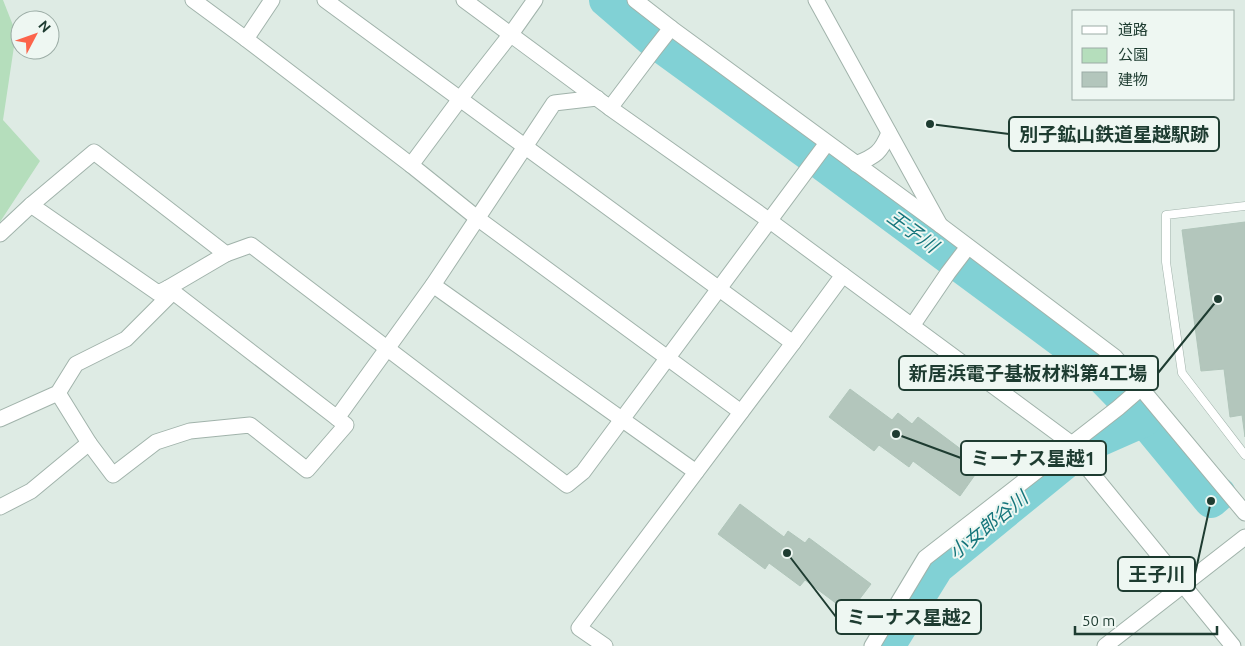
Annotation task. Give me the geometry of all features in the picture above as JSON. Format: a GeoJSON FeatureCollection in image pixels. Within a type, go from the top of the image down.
{"type":"FeatureCollection","features":[{"type":"Feature","properties":{"kind":"street"},"geometry":{"type":"LineString","coordinates":[[194,0],[411,165],[477,218],[741,412]]}},
{"type":"Feature","properties":{"kind":"street"},"geometry":{"type":"LineString","coordinates":[[246,39],[272,0]]}},
{"type":"Feature","properties":{"kind":"street"},"geometry":{"type":"LineString","coordinates":[[325,0],[793,342]]}},
{"type":"Feature","properties":{"kind":"street"},"geometry":{"type":"LineString","coordinates":[[464,0],[610,108],[770,221],[1076,451],[1233,646]]}},
{"type":"Feature","properties":{"kind":"street"},"geometry":{"type":"LineString","coordinates":[[411,165],[535,0]]}},
{"type":"Feature","properties":{"kind":"street"},"geometry":{"type":"LineString","coordinates":[[635,0],[670,29],[940,225],[966,249],[1046,304],[1115,357],[1138,390],[1245,513]]}},
{"type":"Feature","properties":{"kind":"street"},"geometry":{"type":"LineString","coordinates":[[816,0],[940,225]]}},
{"type":"Feature","properties":{"kind":"street"},"geometry":{"type":"LineString","coordinates":[[610,108],[670,29]]}},
{"type":"Feature","properties":{"kind":"street"},"geometry":{"type":"LineString","coordinates":[[337,418],[433,285],[554,103],[597,98]]}},
{"type":"Feature","properties":{"kind":"street"},"geometry":{"type":"LineString","coordinates":[[856,164],[869,159],[883,148],[890,133]]}},
{"type":"Feature","properties":{"kind":"street"},"geometry":{"type":"LineString","coordinates":[[0,419],[58,393],[76,364],[126,338],[170,290],[226,254],[251,245],[567,485],[583,472],[827,143]]}},
{"type":"Feature","properties":{"kind":"street"},"geometry":{"type":"LineString","coordinates":[[0,234],[94,152],[226,254]]}},
{"type":"Feature","properties":{"kind":"street"},"geometry":{"type":"LineString","coordinates":[[31,205],[158,293],[170,290]]}},
{"type":"Feature","properties":{"kind":"street"},"geometry":{"type":"LineString","coordinates":[[912,326],[966,249]]}},
{"type":"Feature","properties":{"kind":"street"},"geometry":{"type":"LineString","coordinates":[[605,646],[579,628],[843,275]]}},
{"type":"Feature","properties":{"kind":"street"},"geometry":{"type":"LineString","coordinates":[[433,285],[696,472]]}},
{"type":"Feature","properties":{"kind":"street"},"geometry":{"type":"LineString","coordinates":[[58,393],[89,443],[113,475],[156,442],[190,431],[250,425],[307,470],[346,425],[170,290]]}},
{"type":"Feature","properties":{"kind":"street"},"geometry":{"type":"LineString","coordinates":[[872,646],[925,558],[1076,451],[1138,390]]}},
{"type":"Feature","properties":{"kind":"street"},"geometry":{"type":"LineString","coordinates":[[0,507],[31,490],[89,443]]}},
{"type":"Feature","properties":{"kind":"street"},"geometry":{"type":"LineString","coordinates":[[1106,646],[1245,537]]}},
{"type":"Feature","properties":{"kind":"lane"},"geometry":{"type":"LineString","coordinates":[[1245,206],[1166,215],[1166,262],[1182,374],[1245,455]]}},
{"type":"Feature","properties":{"kind":"green space"},"geometry":{"type":"Polygon","coordinates":[[[0,0],[3,0],[10,18],[10,60],[12,60],[3,120],[40,161],[0,222],[0,0]]]}},
{"type":"Feature","properties":{"kind":"building"},"geometry":{"type":"Polygon","coordinates":[[[1245,222],[1245,437],[1242,415],[1230,417],[1224,369],[1201,371],[1182,230],[1245,222]]]}},
{"type":"Feature","properties":{"kind":"building"},"geometry":{"type":"Polygon","coordinates":[[[850,389],[892,420],[898,413],[912,424],[918,417],[982,465],[960,496],[913,461],[909,467],[879,445],[874,451],[829,417],[850,389]]]}},
{"type":"Feature","properties":{"kind":"building"},"geometry":{"type":"Polygon","coordinates":[[[740,504],[784,537],[788,531],[805,543],[809,538],[871,584],[849,613],[805,580],[800,586],[769,563],[765,569],[718,534],[740,504]]]}},
{"type":"Feature","properties":{"kind":"waterway","name":"王子川"},"geometry":{"type":"LineString","coordinates":[[606,0],[650,38],[1081,355],[1144,420],[1211,501],[1219,494]]}},
{"type":"Feature","properties":{"kind":"waterway","name":"小女郎谷川"},"geometry":{"type":"LineString","coordinates":[[888,646],[937,567],[1085,446],[1144,420]]}},
{"type":"Feature","properties":{"kind":"place","name":"別子鉱山鉄道星越駅跡"},"geometry":{"type":"Point","coordinates":[930,124]}},
{"type":"Feature","properties":{"kind":"place","name":"新居浜電子基板材料第4工場"},"geometry":{"type":"Point","coordinates":[1218,299]}},
{"type":"Feature","properties":{"kind":"place","name":"ミーナス星越1"},"geometry":{"type":"Point","coordinates":[896,434]}},
{"type":"Feature","properties":{"kind":"place","name":"王子川"},"geometry":{"type":"Point","coordinates":[1211,501]}},
{"type":"Feature","properties":{"kind":"place","name":"ミーナス星越2"},"geometry":{"type":"Point","coordinates":[787,553]}}]}
